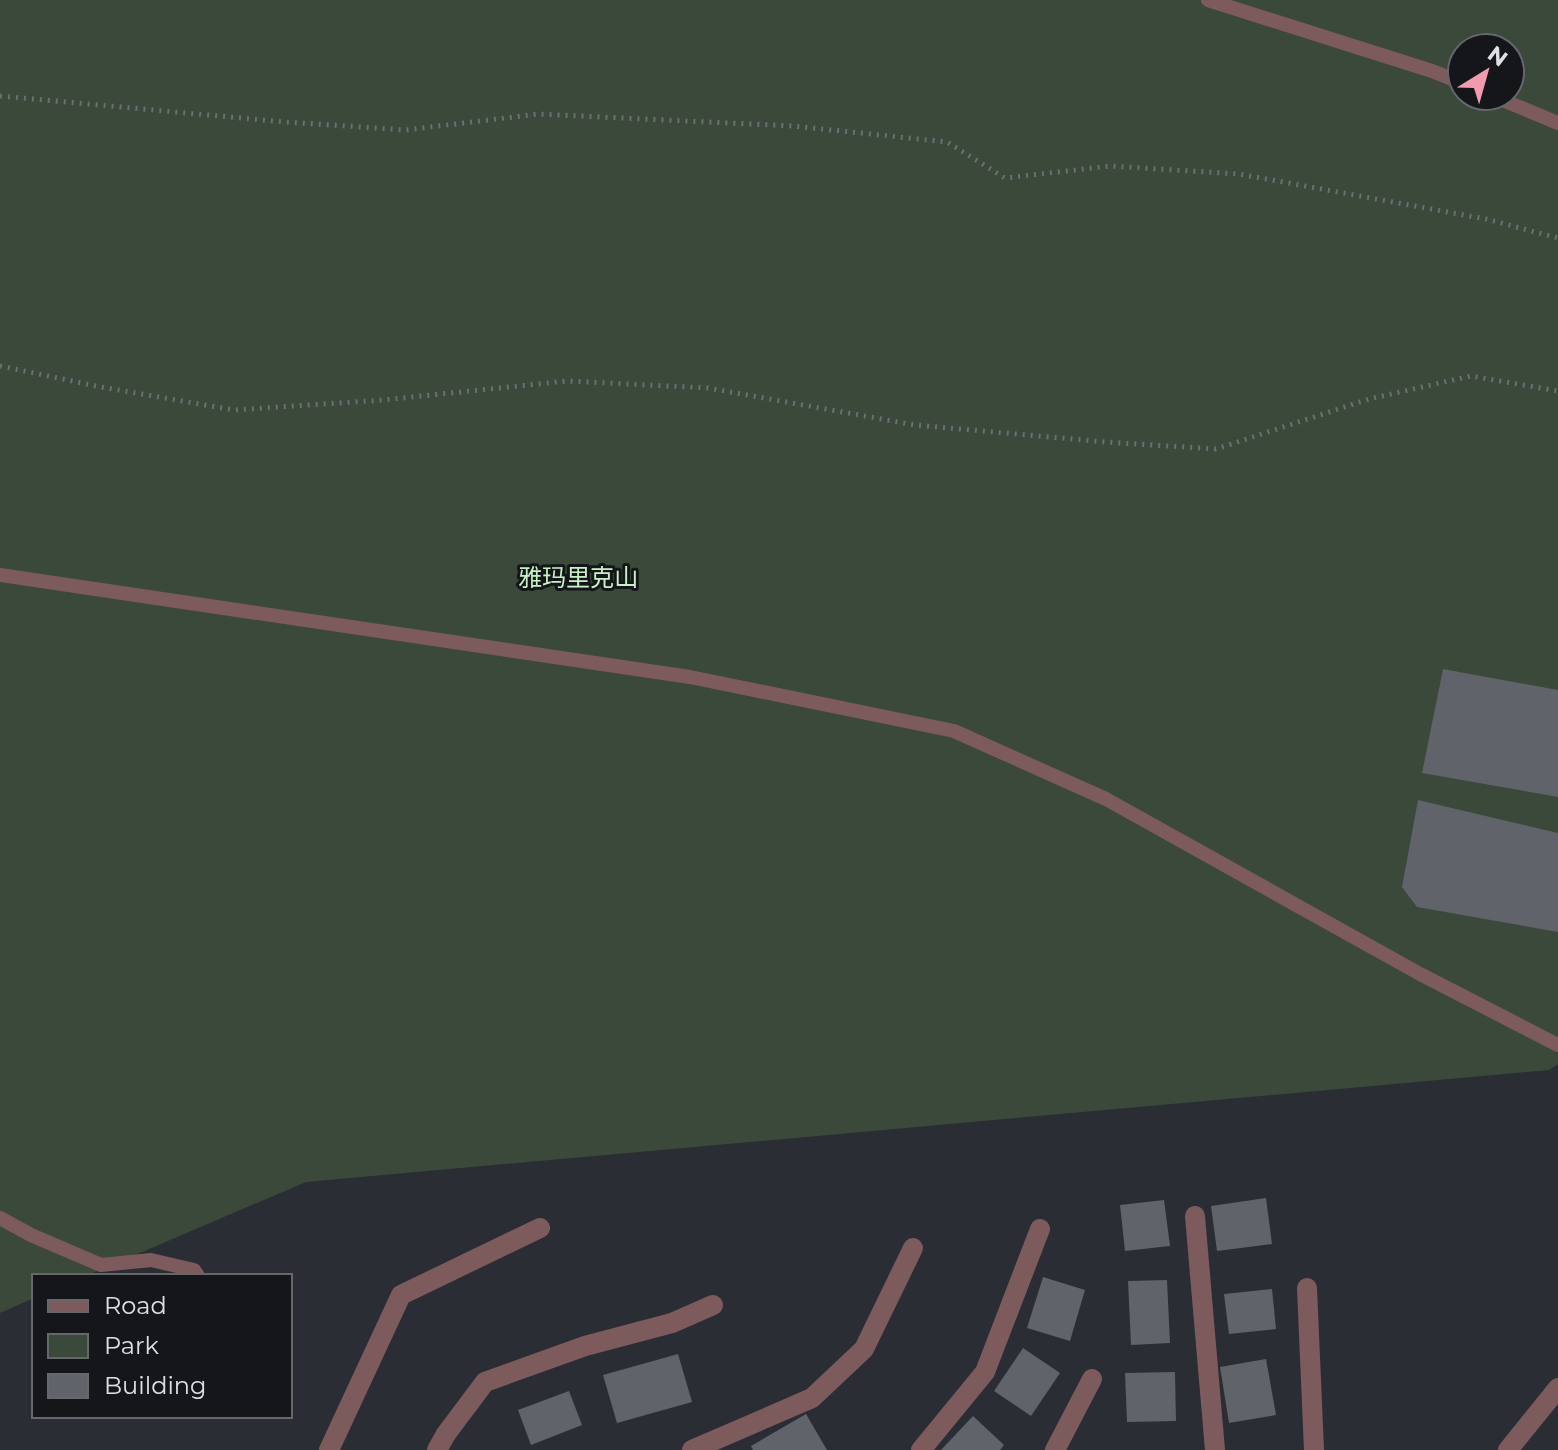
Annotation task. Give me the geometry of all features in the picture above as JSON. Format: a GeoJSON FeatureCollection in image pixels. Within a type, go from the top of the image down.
{"type":"FeatureCollection","features":[{"type":"Feature","properties":{"kind":"street"},"geometry":{"type":"LineString","coordinates":[[1195,1216],[1215,1450]]}},
{"type":"Feature","properties":{"kind":"street"},"geometry":{"type":"LineString","coordinates":[[329,1450],[401,1295],[540,1228]]}},
{"type":"Feature","properties":{"kind":"street"},"geometry":{"type":"LineString","coordinates":[[921,1450],[985,1372],[1040,1229]]}},
{"type":"Feature","properties":{"kind":"street"},"geometry":{"type":"LineString","coordinates":[[692,1450],[812,1398],[864,1349],[913,1248]]}},
{"type":"Feature","properties":{"kind":"street"},"geometry":{"type":"LineString","coordinates":[[1307,1288],[1314,1450]]}},
{"type":"Feature","properties":{"kind":"street"},"geometry":{"type":"LineString","coordinates":[[437,1450],[485,1382],[585,1346],[672,1323],[713,1305]]}},
{"type":"Feature","properties":{"kind":"street"},"geometry":{"type":"LineString","coordinates":[[1055,1450],[1092,1379]]}},
{"type":"Feature","properties":{"kind":"street"},"geometry":{"type":"LineString","coordinates":[[1508,1450],[1558,1388]]}},
{"type":"Feature","properties":{"kind":"lane"},"geometry":{"type":"LineString","coordinates":[[1208,0],[1446,77]]}},
{"type":"Feature","properties":{"kind":"lane"},"geometry":{"type":"LineString","coordinates":[[1526,110],[1558,123]]}},
{"type":"Feature","properties":{"kind":"lane"},"geometry":{"type":"LineString","coordinates":[[0,575],[690,677],[954,731],[1106,799],[1420,974],[1558,1045]]}},
{"type":"Feature","properties":{"kind":"lane"},"geometry":{"type":"LineString","coordinates":[[0,1218],[104,1270],[151,1260],[194,1270],[197,1274]]}},
{"type":"Feature","properties":{"kind":"path"},"geometry":{"type":"LineString","coordinates":[[0,96],[406,130],[538,114],[793,126],[947,142],[1005,178],[1110,166],[1239,174],[1486,219],[1558,238]]}},
{"type":"Feature","properties":{"kind":"path"},"geometry":{"type":"LineString","coordinates":[[0,366],[234,410],[383,400],[567,381],[708,388],[915,425],[1216,449],[1369,399],[1471,376],[1558,391]]}},
{"type":"Feature","properties":{"kind":"green space","name":"雅玛里克山"},"geometry":{"type":"Polygon","coordinates":[[[0,0],[1558,0],[1558,1064],[1549,1070],[306,1182],[91,1274],[32,1274],[32,1299],[0,1313],[0,0]]]}},
{"type":"Feature","properties":{"kind":"building"},"geometry":{"type":"Polygon","coordinates":[[[1443,669],[1558,690],[1558,797],[1422,773],[1443,669]]]}},
{"type":"Feature","properties":{"kind":"building"},"geometry":{"type":"Polygon","coordinates":[[[1418,800],[1558,833],[1558,932],[1417,907],[1402,887],[1418,800]]]}},
{"type":"Feature","properties":{"kind":"building"},"geometry":{"type":"Polygon","coordinates":[[[1266,1198],[1272,1244],[1217,1251],[1211,1206],[1266,1198]]]}},
{"type":"Feature","properties":{"kind":"building"},"geometry":{"type":"Polygon","coordinates":[[[1164,1200],[1170,1246],[1125,1251],[1120,1205],[1164,1200]]]}},
{"type":"Feature","properties":{"kind":"building"},"geometry":{"type":"Polygon","coordinates":[[[1043,1277],[1085,1290],[1070,1341],[1027,1328],[1043,1277]]]}},
{"type":"Feature","properties":{"kind":"building"},"geometry":{"type":"Polygon","coordinates":[[[1167,1280],[1170,1343],[1131,1345],[1128,1281],[1167,1280]]]}},
{"type":"Feature","properties":{"kind":"building"},"geometry":{"type":"Polygon","coordinates":[[[1272,1289],[1276,1329],[1229,1334],[1224,1294],[1272,1289]]]}},
{"type":"Feature","properties":{"kind":"building"},"geometry":{"type":"Polygon","coordinates":[[[1023,1348],[1060,1373],[1031,1416],[994,1391],[1023,1348]]]}},
{"type":"Feature","properties":{"kind":"building"},"geometry":{"type":"Polygon","coordinates":[[[678,1354],[692,1402],[617,1423],[603,1375],[678,1354]]]}},
{"type":"Feature","properties":{"kind":"building"},"geometry":{"type":"Polygon","coordinates":[[[1266,1359],[1276,1415],[1229,1423],[1220,1367],[1266,1359]]]}},
{"type":"Feature","properties":{"kind":"building"},"geometry":{"type":"Polygon","coordinates":[[[1175,1372],[1176,1421],[1127,1422],[1125,1373],[1175,1372]]]}},
{"type":"Feature","properties":{"kind":"building"},"geometry":{"type":"Polygon","coordinates":[[[569,1391],[582,1425],[531,1445],[518,1410],[569,1391]]]}},
{"type":"Feature","properties":{"kind":"building"},"geometry":{"type":"Polygon","coordinates":[[[806,1414],[827,1450],[753,1450],[751,1446],[806,1414]]]}},
{"type":"Feature","properties":{"kind":"building"},"geometry":{"type":"Polygon","coordinates":[[[973,1416],[1004,1445],[1000,1450],[941,1450],[973,1416]]]}}]}
